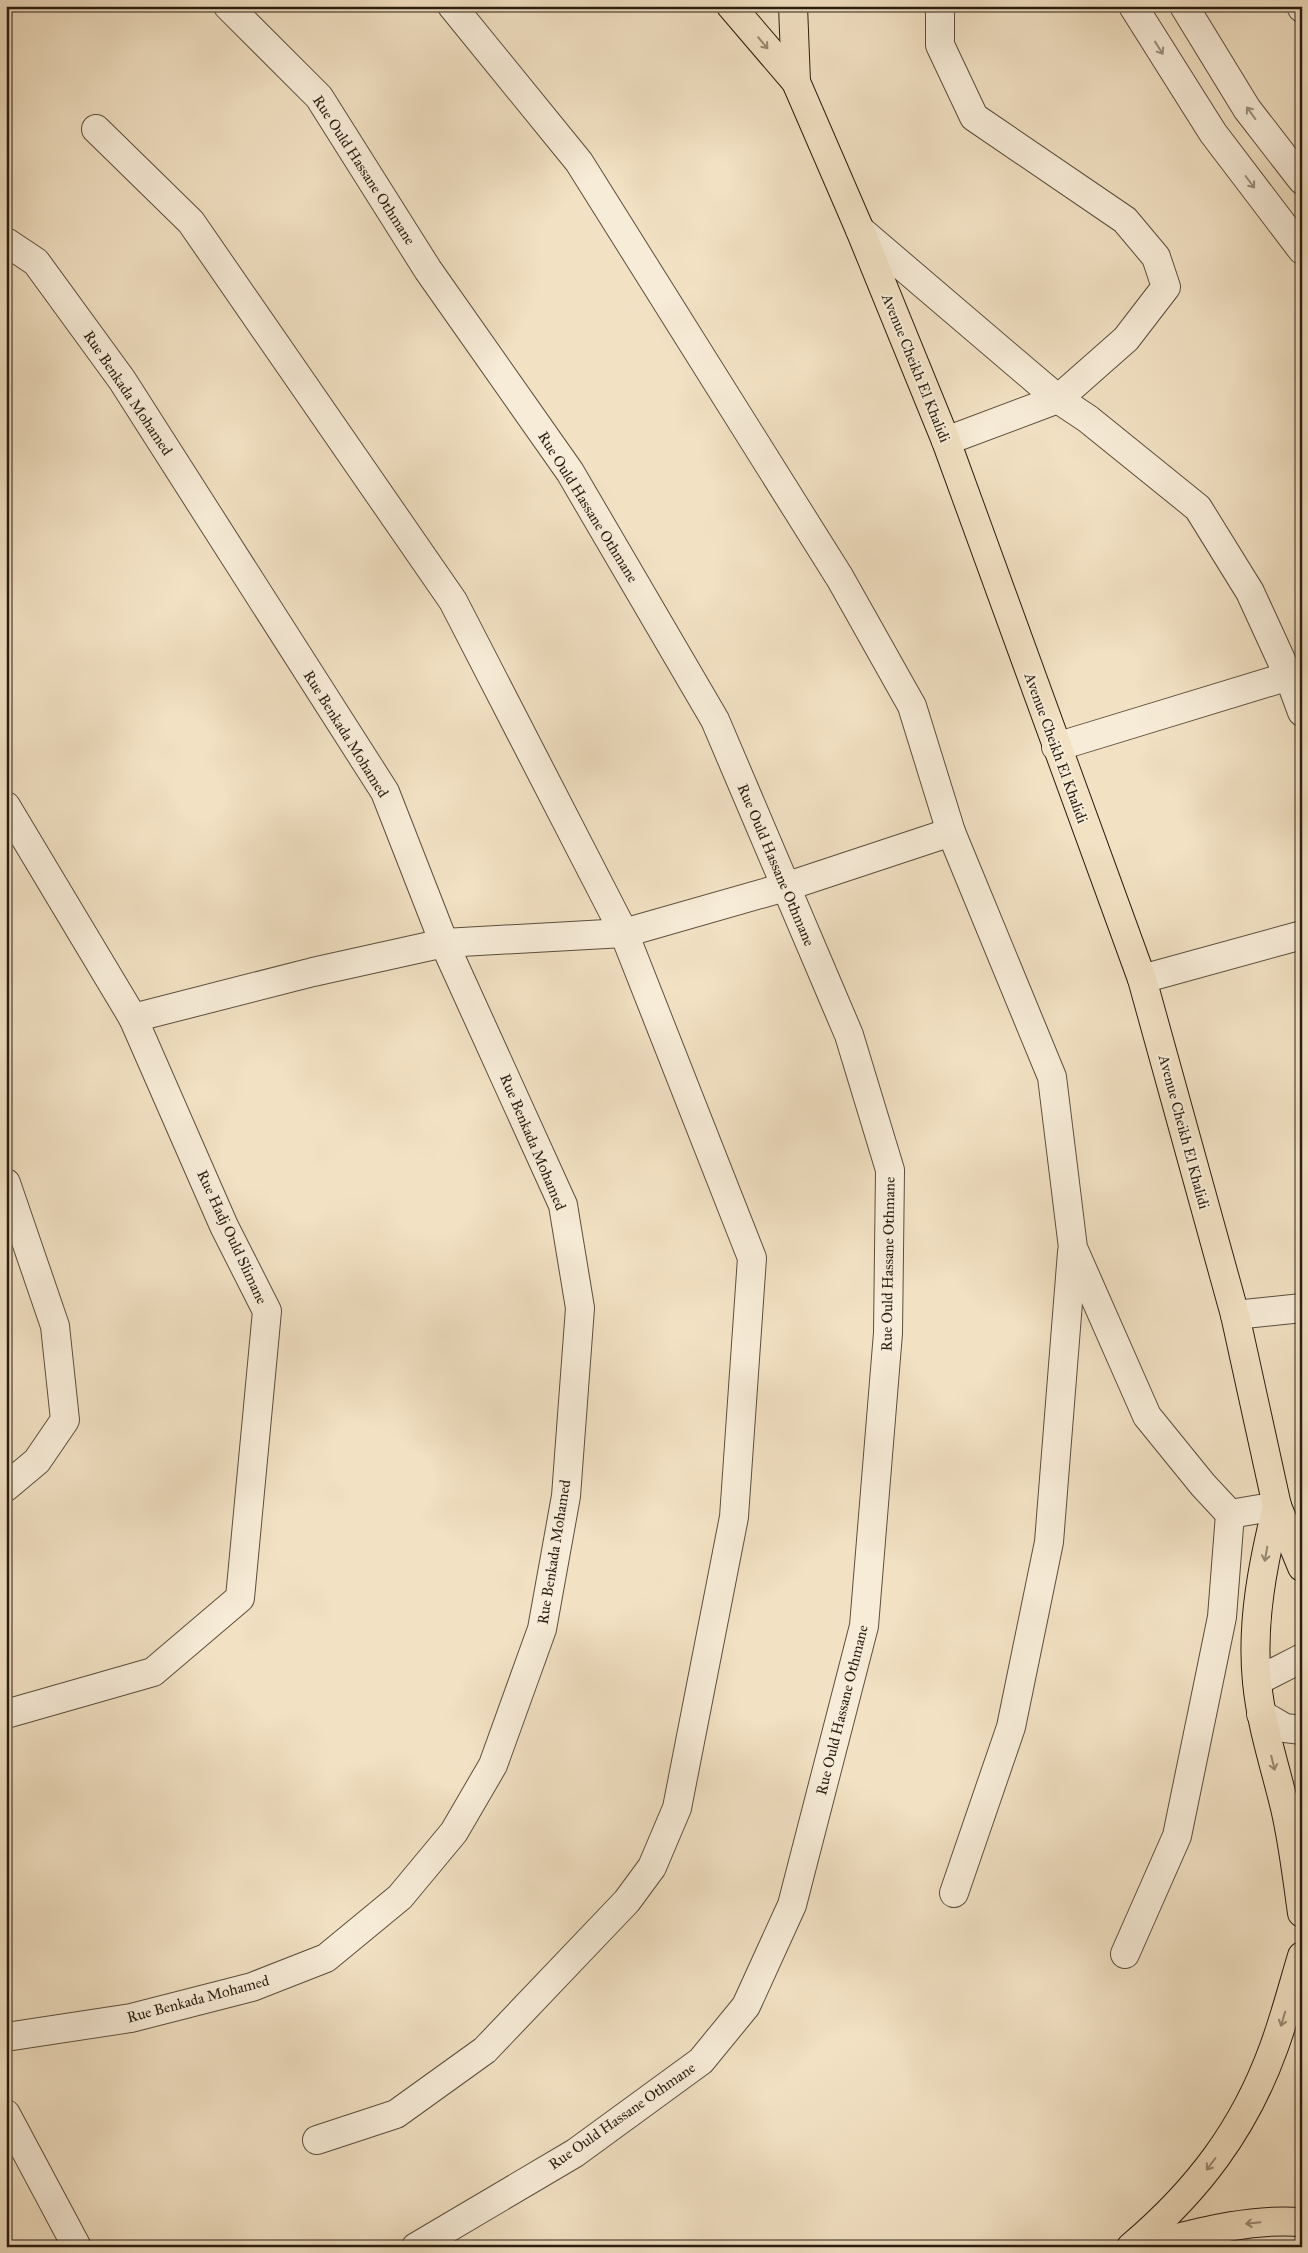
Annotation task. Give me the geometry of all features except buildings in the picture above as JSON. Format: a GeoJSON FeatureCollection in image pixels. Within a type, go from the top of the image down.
{"type":"FeatureCollection","features":[{"type":"Feature","properties":{"kind":"main road"},"geometry":{"type":"LineString","coordinates":[[732,6],[796,82]]}},
{"type":"Feature","properties":{"kind":"main road","name":"Avenue Cheikh El Khalidi"},"geometry":{"type":"LineString","coordinates":[[794,6],[796,82],[860,230],[946,441],[1056,748],[1142,979],[1235,1315],[1277,1506],[1302,1567]]}},
{"type":"Feature","properties":{"kind":"main road","name":"Avenue Cheikh El Khalidi"},"geometry":{"type":"LineString","coordinates":[[1277,1506],[1266,1549],[1260,1593],[1256,1637],[1257,1681],[1261,1714],[1292,1840],[1302,1913]]}},
{"type":"Feature","properties":{"kind":"main road"},"geometry":{"type":"LineString","coordinates":[[1131,2247],[1159,2223],[1189,2193],[1215,2159],[1238,2124],[1258,2086],[1274,2047],[1302,1956]]}},
{"type":"Feature","properties":{"kind":"main road"},"geometry":{"type":"LineString","coordinates":[[1142,2247],[1242,2224],[1268,2221],[1302,2222]]}},
{"type":"Feature","properties":{"kind":"street","name":"Rue Ould Hassane Othmane"},"geometry":{"type":"LineString","coordinates":[[228,6],[319,97],[428,270],[570,472],[715,720],[849,1035],[890,1170],[888,1333],[864,1626],[792,1905],[746,2006],[701,2061],[574,2153],[416,2247]]}},
{"type":"Feature","properties":{"kind":"street"},"geometry":{"type":"LineString","coordinates":[[452,6],[579,162],[840,578],[912,706],[951,832],[1052,1077],[1073,1248],[1049,1542],[1011,1727],[954,1894]]}},
{"type":"Feature","properties":{"kind":"street"},"geometry":{"type":"LineString","coordinates":[[940,6],[940,45],[974,117],[1125,220],[1156,257],[1166,287],[1126,339],[1058,399],[946,441]]}},
{"type":"Feature","properties":{"kind":"street"},"geometry":{"type":"LineString","coordinates":[[1134,6],[1213,133],[1302,250]]}},
{"type":"Feature","properties":{"kind":"street"},"geometry":{"type":"LineString","coordinates":[[1184,6],[1247,109],[1302,180]]}},
{"type":"Feature","properties":{"kind":"street"},"geometry":{"type":"LineString","coordinates":[[96,129],[191,222],[453,601],[624,933],[752,1258],[734,1517],[677,1808],[652,1867],[627,1902],[485,2050],[396,2114],[317,2140]]}},
{"type":"Feature","properties":{"kind":"street"},"geometry":{"type":"LineString","coordinates":[[860,230],[1058,399],[1088,419],[1198,508],[1250,592],[1295,674],[1302,712]]}},
{"type":"Feature","properties":{"kind":"street","name":"Rue Benkada Mohamed"},"geometry":{"type":"LineString","coordinates":[[6,242],[36,262],[122,380],[385,792],[444,943],[562,1205],[580,1308],[566,1496],[542,1630],[494,1766],[454,1832],[400,1897],[326,1958],[252,1987],[131,2018],[6,2036]]}},
{"type":"Feature","properties":{"kind":"street"},"geometry":{"type":"LineString","coordinates":[[1056,748],[1295,674]]}},
{"type":"Feature","properties":{"kind":"street","name":"Rue Hadj Ould Slimane"},"geometry":{"type":"LineString","coordinates":[[6,806],[133,1018],[224,1226],[267,1311],[240,1598],[153,1672],[6,1714]]}},
{"type":"Feature","properties":{"kind":"street"},"geometry":{"type":"LineString","coordinates":[[133,1018],[313,972],[444,943],[624,933],[785,887],[951,832]]}},
{"type":"Feature","properties":{"kind":"street"},"geometry":{"type":"LineString","coordinates":[[1142,979],[1302,935]]}},
{"type":"Feature","properties":{"kind":"street"},"geometry":{"type":"LineString","coordinates":[[6,1183],[54,1326],[65,1420],[37,1461],[6,1487]]}},
{"type":"Feature","properties":{"kind":"street"},"geometry":{"type":"LineString","coordinates":[[1073,1248],[1147,1416],[1203,1485],[1230,1514],[1222,1617],[1177,1836],[1125,1954]]}},
{"type":"Feature","properties":{"kind":"street"},"geometry":{"type":"LineString","coordinates":[[1235,1315],[1302,1308]]}},
{"type":"Feature","properties":{"kind":"street"},"geometry":{"type":"LineString","coordinates":[[1230,1514],[1277,1506]]}},
{"type":"Feature","properties":{"kind":"street"},"geometry":{"type":"LineString","coordinates":[[1257,1681],[1302,1658]]}},
{"type":"Feature","properties":{"kind":"street"},"geometry":{"type":"LineString","coordinates":[[1261,1714],[1285,1728],[1302,1730]]}},
{"type":"Feature","properties":{"kind":"street"},"geometry":{"type":"LineString","coordinates":[[6,2114],[77,2247]]}}]}
